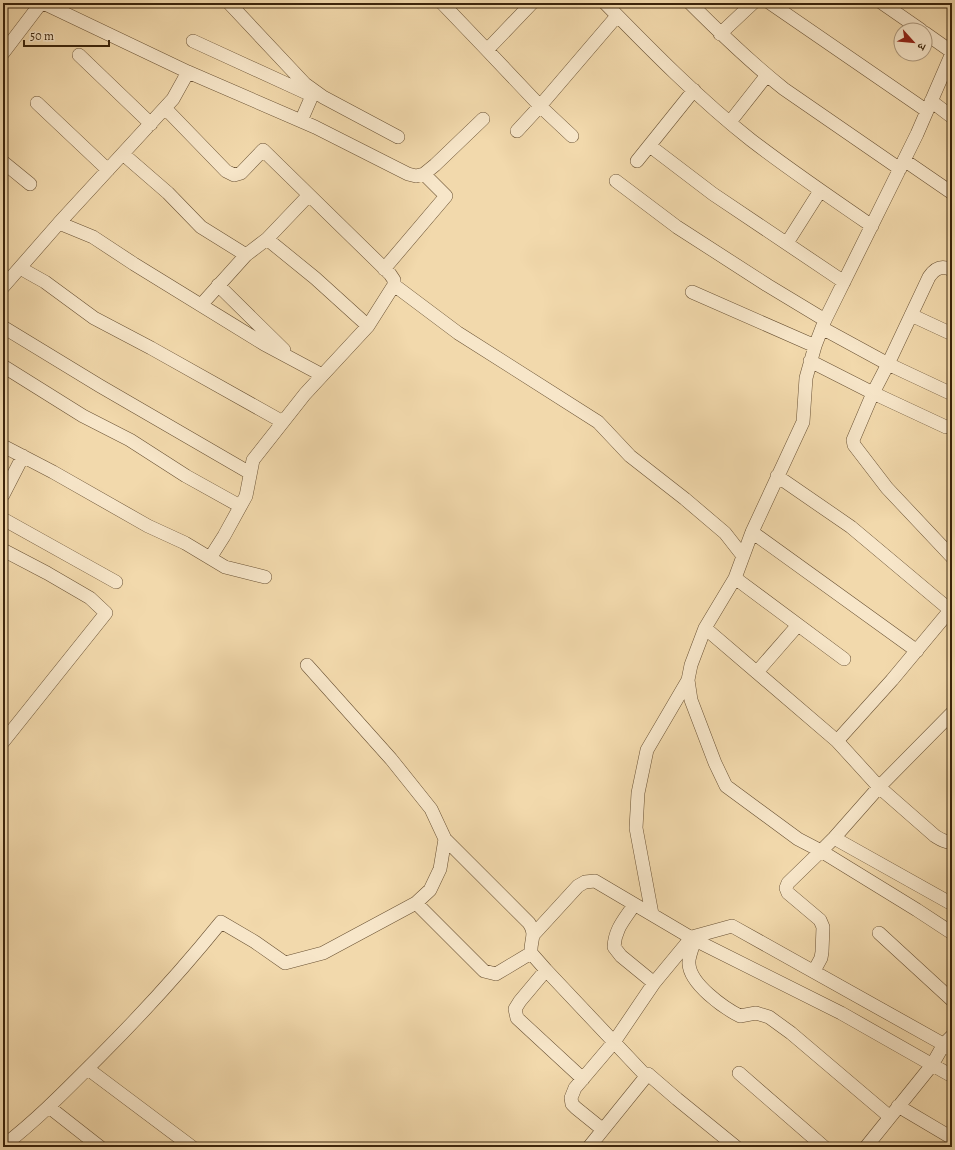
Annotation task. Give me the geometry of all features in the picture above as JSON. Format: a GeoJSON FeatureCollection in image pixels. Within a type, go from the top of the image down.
{"type":"FeatureCollection","features":[{"type":"Feature","properties":{"kind":"street"},"geometry":{"type":"LineString","coordinates":[[3,54],[42,3],[188,72],[301,121],[408,174],[416,176],[424,174],[435,165],[482,119]]}},
{"type":"Feature","properties":{"kind":"street"},"geometry":{"type":"LineString","coordinates":[[229,3],[313,93]]}},
{"type":"Feature","properties":{"kind":"street"},"geometry":{"type":"LineString","coordinates":[[442,3],[540,106],[572,136]]}},
{"type":"Feature","properties":{"kind":"street"},"geometry":{"type":"LineString","coordinates":[[487,50],[532,3]]}},
{"type":"Feature","properties":{"kind":"street"},"geometry":{"type":"LineString","coordinates":[[605,3],[694,90],[730,122],[820,191],[872,226]]}},
{"type":"Feature","properties":{"kind":"street"},"geometry":{"type":"LineString","coordinates":[[690,3],[720,34],[784,88],[902,164],[952,193]]}},
{"type":"Feature","properties":{"kind":"street"},"geometry":{"type":"LineString","coordinates":[[720,34],[753,3]]}},
{"type":"Feature","properties":{"kind":"street"},"geometry":{"type":"LineString","coordinates":[[770,3],[929,106],[952,117]]}},
{"type":"Feature","properties":{"kind":"street"},"geometry":{"type":"LineString","coordinates":[[882,3],[909,22]]}},
{"type":"Feature","properties":{"kind":"street"},"geometry":{"type":"LineString","coordinates":[[517,130],[540,106],[617,16]]}},
{"type":"Feature","properties":{"kind":"street"},"geometry":{"type":"LineString","coordinates":[[933,39],[952,52],[917,134],[823,324],[810,361],[806,378],[803,422],[752,532],[735,578],[705,628],[691,665],[688,680],[691,700],[715,763],[726,786],[798,839],[821,851],[952,933]]}},
{"type":"Feature","properties":{"kind":"street"},"geometry":{"type":"LineString","coordinates":[[193,41],[313,93],[398,137]]}},
{"type":"Feature","properties":{"kind":"street"},"geometry":{"type":"LineString","coordinates":[[79,56],[151,124]]}},
{"type":"Feature","properties":{"kind":"street"},"geometry":{"type":"LineString","coordinates":[[3,287],[59,223],[173,99],[188,72]]}},
{"type":"Feature","properties":{"kind":"street"},"geometry":{"type":"LineString","coordinates":[[730,122],[767,75]]}},
{"type":"Feature","properties":{"kind":"street"},"geometry":{"type":"LineString","coordinates":[[637,161],[694,90]]}},
{"type":"Feature","properties":{"kind":"street"},"geometry":{"type":"LineString","coordinates":[[301,121],[313,93]]}},
{"type":"Feature","properties":{"kind":"street"},"geometry":{"type":"LineString","coordinates":[[37,103],[108,170]]}},
{"type":"Feature","properties":{"kind":"street"},"geometry":{"type":"LineString","coordinates":[[165,108],[230,173],[234,175],[241,173],[263,150],[394,280],[394,286],[368,326],[322,375],[253,460],[246,496],[210,558]]}},
{"type":"Feature","properties":{"kind":"street"},"geometry":{"type":"LineString","coordinates":[[650,146],[713,194],[844,282]]}},
{"type":"Feature","properties":{"kind":"street"},"geometry":{"type":"LineString","coordinates":[[123,154],[168,193],[201,227],[246,255]]}},
{"type":"Feature","properties":{"kind":"street"},"geometry":{"type":"LineString","coordinates":[[3,162],[30,184]]}},
{"type":"Feature","properties":{"kind":"street"},"geometry":{"type":"LineString","coordinates":[[384,269],[446,196],[424,174]]}},
{"type":"Feature","properties":{"kind":"street"},"geometry":{"type":"LineString","coordinates":[[616,181],[677,227],[823,324],[888,364],[952,394]]}},
{"type":"Feature","properties":{"kind":"street"},"geometry":{"type":"LineString","coordinates":[[788,243],[820,191]]}},
{"type":"Feature","properties":{"kind":"street"},"geometry":{"type":"LineString","coordinates":[[201,305],[246,255],[267,238],[308,196]]}},
{"type":"Feature","properties":{"kind":"street"},"geometry":{"type":"LineString","coordinates":[[59,223],[93,237],[264,344],[322,375]]}},
{"type":"Feature","properties":{"kind":"street"},"geometry":{"type":"LineString","coordinates":[[267,238],[315,278],[368,326]]}},
{"type":"Feature","properties":{"kind":"street"},"geometry":{"type":"LineString","coordinates":[[20,268],[45,282],[94,318],[283,422]]}},
{"type":"Feature","properties":{"kind":"street"},"geometry":{"type":"LineString","coordinates":[[952,270],[948,268],[939,268],[933,271],[929,277],[873,393],[853,440],[854,445],[888,488],[952,557]]}},
{"type":"Feature","properties":{"kind":"street"},"geometry":{"type":"LineString","coordinates":[[218,285],[294,360]]}},
{"type":"Feature","properties":{"kind":"street"},"geometry":{"type":"LineString","coordinates":[[394,286],[458,333],[598,422],[630,456],[685,498],[726,533],[743,556]]}},
{"type":"Feature","properties":{"kind":"street"},"geometry":{"type":"LineString","coordinates":[[692,292],[815,346]]}},
{"type":"Feature","properties":{"kind":"street"},"geometry":{"type":"LineString","coordinates":[[911,315],[952,334]]}},
{"type":"Feature","properties":{"kind":"street"},"geometry":{"type":"LineString","coordinates":[[3,327],[100,386],[250,473]]}},
{"type":"Feature","properties":{"kind":"street"},"geometry":{"type":"LineString","coordinates":[[810,361],[873,393],[946,427]]}},
{"type":"Feature","properties":{"kind":"street"},"geometry":{"type":"LineString","coordinates":[[3,366],[83,416],[130,440],[186,476],[240,506]]}},
{"type":"Feature","properties":{"kind":"street"},"geometry":{"type":"LineString","coordinates":[[3,446],[53,472],[148,526],[185,543],[225,567],[265,577]]}},
{"type":"Feature","properties":{"kind":"street"},"geometry":{"type":"LineString","coordinates":[[3,495],[23,456]]}},
{"type":"Feature","properties":{"kind":"street"},"geometry":{"type":"LineString","coordinates":[[777,476],[851,526],[951,609],[917,651],[837,741]]}},
{"type":"Feature","properties":{"kind":"street"},"geometry":{"type":"LineString","coordinates":[[3,519],[116,582]]}},
{"type":"Feature","properties":{"kind":"street"},"geometry":{"type":"LineString","coordinates":[[752,532],[917,651]]}},
{"type":"Feature","properties":{"kind":"street"},"geometry":{"type":"LineString","coordinates":[[3,550],[90,598],[106,613],[3,742]]}},
{"type":"Feature","properties":{"kind":"street"},"geometry":{"type":"LineString","coordinates":[[735,578],[844,659]]}},
{"type":"Feature","properties":{"kind":"street"},"geometry":{"type":"LineString","coordinates":[[757,672],[798,625]]}},
{"type":"Feature","properties":{"kind":"street"},"geometry":{"type":"LineString","coordinates":[[705,628],[837,741],[880,787],[935,836],[944,841],[952,842]]}},
{"type":"Feature","properties":{"kind":"street"},"geometry":{"type":"LineString","coordinates":[[307,665],[391,759],[431,809],[445,839],[529,923],[534,934],[531,953]]}},
{"type":"Feature","properties":{"kind":"street"},"geometry":{"type":"LineString","coordinates":[[652,914],[636,828],[638,793],[647,750],[663,720],[688,680]]}},
{"type":"Feature","properties":{"kind":"street"},"geometry":{"type":"LineString","coordinates":[[814,971],[821,958],[823,926],[820,920],[788,893],[786,888],[788,883],[834,838],[880,787],[952,713]]}},
{"type":"Feature","properties":{"kind":"street"},"geometry":{"type":"LineString","coordinates":[[834,838],[952,904]]}},
{"type":"Feature","properties":{"kind":"street"},"geometry":{"type":"LineString","coordinates":[[6,1146],[88,1069],[140,1015],[221,922],[286,963],[323,953],[416,903],[430,890],[440,869],[445,839]]}},
{"type":"Feature","properties":{"kind":"street"},"geometry":{"type":"LineString","coordinates":[[534,934],[578,886],[585,882],[595,881],[693,938],[841,1013],[952,1076]]}},
{"type":"Feature","properties":{"kind":"street"},"geometry":{"type":"LineString","coordinates":[[416,903],[484,971],[496,974],[531,953]]}},
{"type":"Feature","properties":{"kind":"street"},"geometry":{"type":"LineString","coordinates":[[634,905],[618,929],[615,936],[614,947],[621,956],[654,984]]}},
{"type":"Feature","properties":{"kind":"street"},"geometry":{"type":"LineString","coordinates":[[602,1129],[572,1104],[571,1098],[575,1088],[614,1042],[654,984],[693,938],[732,926],[949,1043],[866,1147]]}},
{"type":"Feature","properties":{"kind":"street"},"geometry":{"type":"LineString","coordinates":[[879,933],[952,1000]]}},
{"type":"Feature","properties":{"kind":"street"},"geometry":{"type":"LineString","coordinates":[[693,938],[689,964],[695,980],[709,995],[728,1010],[740,1016],[756,1012],[769,1017],[791,1033],[890,1117]]}},
{"type":"Feature","properties":{"kind":"street"},"geometry":{"type":"LineString","coordinates":[[531,953],[646,1076],[648,1074],[736,1147]]}},
{"type":"Feature","properties":{"kind":"street"},"geometry":{"type":"LineString","coordinates":[[546,970],[515,1009],[517,1018],[583,1079]]}},
{"type":"Feature","properties":{"kind":"street"},"geometry":{"type":"LineString","coordinates":[[88,1069],[192,1147]]}},
{"type":"Feature","properties":{"kind":"street"},"geometry":{"type":"LineString","coordinates":[[739,1073],[824,1147]]}},
{"type":"Feature","properties":{"kind":"street"},"geometry":{"type":"LineString","coordinates":[[589,1147],[646,1076]]}},
{"type":"Feature","properties":{"kind":"street"},"geometry":{"type":"LineString","coordinates":[[898,1106],[952,1138]]}},
{"type":"Feature","properties":{"kind":"street"},"geometry":{"type":"LineString","coordinates":[[49,1107],[100,1147]]}}]}
